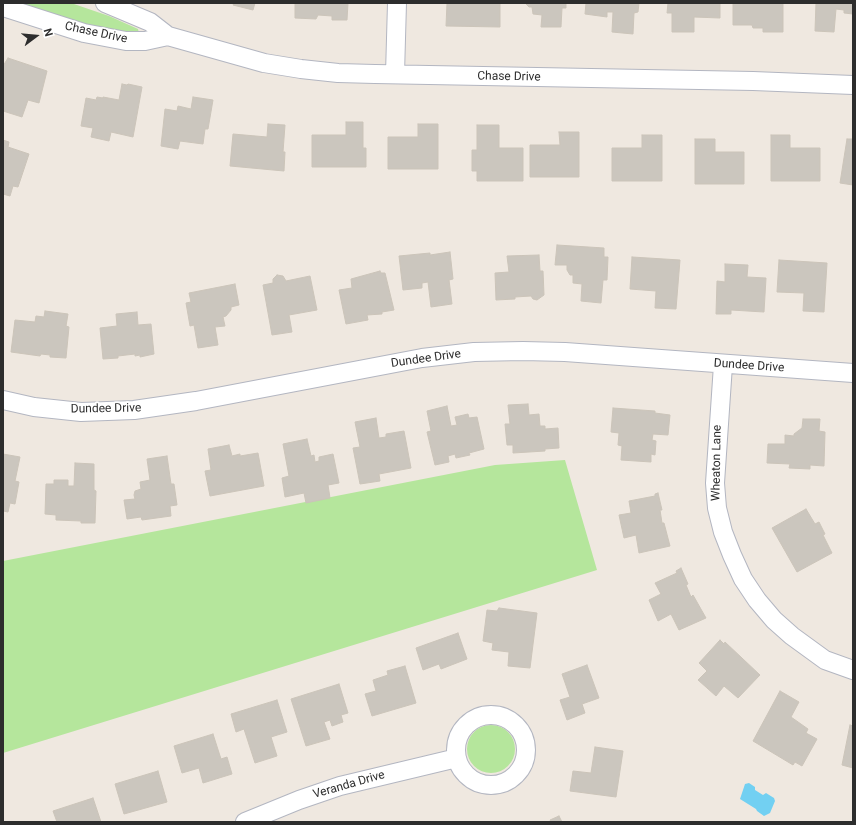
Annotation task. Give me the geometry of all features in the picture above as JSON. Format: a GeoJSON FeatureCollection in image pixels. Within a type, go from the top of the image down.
{"type":"FeatureCollection","features":[{"type":"Feature","properties":{"kind":"street","name":"Chase Drive"},"geometry":{"type":"LineString","coordinates":[[105,3],[150,22],[168,36],[264,63],[301,69],[338,73],[753,81],[853,85]]}},
{"type":"Feature","properties":{"kind":"street"},"geometry":{"type":"LineString","coordinates":[[395,74],[397,3]]}},
{"type":"Feature","properties":{"kind":"street","name":"Chase Drive"},"geometry":{"type":"LineString","coordinates":[[3,7],[84,33],[126,41],[145,42],[168,36]]}},
{"type":"Feature","properties":{"kind":"street","name":"Dundee Drive"},"geometry":{"type":"LineString","coordinates":[[3,400],[34,406],[81,412],[134,410],[196,401],[422,358],[474,352],[565,352],[723,365],[853,373]]}},
{"type":"Feature","properties":{"kind":"street","name":"Wheaton Lane"},"geometry":{"type":"LineString","coordinates":[[723,365],[714,483],[717,508],[723,532],[732,556],[743,579],[757,600],[774,620],[792,636],[825,660],[853,670]]}},
{"type":"Feature","properties":{"kind":"street","name":"Veranda Drive"},"geometry":{"type":"LineString","coordinates":[[245,822],[299,800],[340,786],[456,758]]}},
{"type":"Feature","properties":{"kind":"green space"},"geometry":{"type":"Polygon","coordinates":[[[13,3],[71,3],[109,16],[138,29],[139,33],[90,27],[13,3]]]}},
{"type":"Feature","properties":{"kind":"green space"},"geometry":{"type":"Polygon","coordinates":[[[565,460],[597,570],[3,753],[3,561],[495,465],[565,460]]]}},
{"type":"Feature","properties":{"kind":"green space"},"geometry":{"type":"Polygon","coordinates":[[[486,725],[496,725],[505,729],[511,735],[514,740],[514,758],[505,769],[496,773],[486,773],[477,769],[471,763],[467,754],[467,744],[471,735],[477,729],[486,725]]]}},
{"type":"Feature","properties":{"kind":"water"},"geometry":{"type":"Polygon","coordinates":[[[749,783],[755,787],[755,790],[763,795],[766,793],[774,798],[775,801],[770,813],[764,816],[740,799],[745,784],[749,783]]]}},
{"type":"Feature","properties":{"kind":"building"},"geometry":{"type":"Polygon","coordinates":[[[234,3],[255,3],[253,10],[233,5],[234,3]]]}},
{"type":"Feature","properties":{"kind":"building"},"geometry":{"type":"Polygon","coordinates":[[[295,3],[348,3],[347,20],[332,20],[332,16],[318,15],[316,19],[295,18],[295,3]]]}},
{"type":"Feature","properties":{"kind":"building"},"geometry":{"type":"Polygon","coordinates":[[[447,3],[500,3],[500,27],[446,26],[447,3]]]}},
{"type":"Feature","properties":{"kind":"building"},"geometry":{"type":"Polygon","coordinates":[[[525,3],[566,3],[566,8],[562,8],[561,27],[541,27],[542,15],[533,14],[532,7],[529,7],[525,3]]]}},
{"type":"Feature","properties":{"kind":"building"},"geometry":{"type":"Polygon","coordinates":[[[586,3],[639,3],[638,12],[634,13],[633,34],[612,32],[613,12],[607,12],[607,17],[585,14],[586,3]]]}},
{"type":"Feature","properties":{"kind":"building"},"geometry":{"type":"Polygon","coordinates":[[[668,3],[720,3],[720,18],[694,17],[694,32],[672,32],[672,13],[667,13],[668,3]]]}},
{"type":"Feature","properties":{"kind":"building"},"geometry":{"type":"Polygon","coordinates":[[[733,3],[783,3],[783,32],[763,32],[763,28],[753,28],[752,25],[733,25],[733,3]]]}},
{"type":"Feature","properties":{"kind":"building"},"geometry":{"type":"Polygon","coordinates":[[[816,3],[853,3],[853,14],[844,13],[844,10],[836,9],[834,32],[815,31],[816,3]]]}},
{"type":"Feature","properties":{"kind":"building"},"geometry":{"type":"Polygon","coordinates":[[[8,58],[47,71],[39,103],[28,100],[22,117],[3,111],[3,66],[8,58]]]}},
{"type":"Feature","properties":{"kind":"building"},"geometry":{"type":"Polygon","coordinates":[[[122,84],[142,87],[133,137],[111,132],[109,141],[91,137],[93,128],[81,126],[86,98],[96,100],[97,97],[103,97],[119,100],[122,84]]]}},
{"type":"Feature","properties":{"kind":"building"},"geometry":{"type":"Polygon","coordinates":[[[193,97],[213,100],[208,129],[205,129],[203,144],[180,141],[178,149],[161,146],[165,109],[177,111],[178,106],[191,109],[193,97]]]}},
{"type":"Feature","properties":{"kind":"building"},"geometry":{"type":"Polygon","coordinates":[[[346,122],[363,122],[363,148],[366,148],[366,167],[312,167],[312,135],[346,135],[346,122]]]}},
{"type":"Feature","properties":{"kind":"building"},"geometry":{"type":"Polygon","coordinates":[[[268,124],[285,125],[283,152],[285,152],[284,171],[230,166],[233,134],[267,137],[268,124]]]}},
{"type":"Feature","properties":{"kind":"building"},"geometry":{"type":"Polygon","coordinates":[[[418,124],[438,124],[438,169],[388,169],[388,137],[418,137],[418,124]]]}},
{"type":"Feature","properties":{"kind":"building"},"geometry":{"type":"Polygon","coordinates":[[[477,125],[499,125],[499,148],[523,148],[523,181],[477,181],[477,171],[472,171],[472,150],[477,150],[477,125]]]}},
{"type":"Feature","properties":{"kind":"building"},"geometry":{"type":"Polygon","coordinates":[[[559,132],[579,132],[579,177],[530,177],[530,145],[560,145],[559,132]]]}},
{"type":"Feature","properties":{"kind":"building"},"geometry":{"type":"Polygon","coordinates":[[[642,135],[662,135],[662,181],[612,181],[612,148],[642,148],[642,135]]]}},
{"type":"Feature","properties":{"kind":"building"},"geometry":{"type":"Polygon","coordinates":[[[771,135],[790,135],[790,148],[820,148],[820,181],[771,181],[771,135]]]}},
{"type":"Feature","properties":{"kind":"building"},"geometry":{"type":"Polygon","coordinates":[[[695,139],[715,139],[715,152],[744,152],[744,184],[695,184],[695,139]]]}},
{"type":"Feature","properties":{"kind":"building"},"geometry":{"type":"Polygon","coordinates":[[[847,139],[853,139],[853,185],[840,183],[847,139]]]}},
{"type":"Feature","properties":{"kind":"building"},"geometry":{"type":"Polygon","coordinates":[[[3,140],[9,142],[8,147],[29,154],[18,187],[13,186],[10,196],[3,194],[3,140]]]}},
{"type":"Feature","properties":{"kind":"building"},"geometry":{"type":"Polygon","coordinates":[[[557,245],[604,248],[604,257],[608,257],[607,280],[603,280],[601,303],[581,301],[582,284],[573,283],[573,275],[570,275],[567,270],[567,265],[555,265],[557,245]]]}},
{"type":"Feature","properties":{"kind":"building"},"geometry":{"type":"Polygon","coordinates":[[[450,252],[453,279],[449,280],[452,304],[431,307],[428,282],[422,283],[422,288],[403,290],[399,256],[430,253],[430,255],[450,252]]]}},
{"type":"Feature","properties":{"kind":"building"},"geometry":{"type":"Polygon","coordinates":[[[539,255],[540,271],[543,271],[544,295],[537,300],[533,299],[531,296],[496,300],[495,273],[509,272],[507,256],[539,255]]]}},
{"type":"Feature","properties":{"kind":"building"},"geometry":{"type":"Polygon","coordinates":[[[632,257],[680,260],[676,309],[655,308],[656,291],[630,289],[632,257]]]}},
{"type":"Feature","properties":{"kind":"building"},"geometry":{"type":"Polygon","coordinates":[[[779,260],[827,263],[824,312],[803,311],[804,293],[777,292],[779,260]]]}},
{"type":"Feature","properties":{"kind":"building"},"geometry":{"type":"Polygon","coordinates":[[[725,264],[748,265],[747,277],[766,278],[764,312],[731,310],[731,314],[716,314],[717,281],[725,282],[725,264]]]}},
{"type":"Feature","properties":{"kind":"building"},"geometry":{"type":"Polygon","coordinates":[[[380,271],[381,273],[385,273],[394,310],[382,312],[382,314],[367,315],[368,320],[346,324],[339,290],[352,288],[351,279],[380,271]]]}},
{"type":"Feature","properties":{"kind":"building"},"geometry":{"type":"Polygon","coordinates":[[[277,275],[283,276],[286,281],[310,276],[317,310],[289,315],[292,332],[272,335],[263,285],[273,283],[273,279],[277,275]]]}},
{"type":"Feature","properties":{"kind":"building"},"geometry":{"type":"Polygon","coordinates":[[[235,284],[239,305],[231,307],[231,310],[226,316],[223,317],[225,326],[215,327],[218,345],[198,348],[194,325],[190,326],[186,303],[191,302],[189,293],[235,284]]]}},
{"type":"Feature","properties":{"kind":"building"},"geometry":{"type":"Polygon","coordinates":[[[45,311],[68,314],[66,326],[69,327],[66,358],[50,357],[50,355],[41,354],[40,356],[11,352],[15,320],[35,322],[36,316],[44,317],[45,311]]]}},
{"type":"Feature","properties":{"kind":"building"},"geometry":{"type":"Polygon","coordinates":[[[137,312],[138,325],[151,324],[154,354],[140,357],[140,355],[135,356],[135,354],[118,356],[118,358],[103,359],[100,328],[117,326],[116,314],[137,312]]]}},
{"type":"Feature","properties":{"kind":"building"},"geometry":{"type":"Polygon","coordinates":[[[528,404],[529,415],[539,414],[540,426],[545,426],[545,429],[558,428],[559,448],[545,449],[545,451],[513,453],[513,445],[507,445],[505,424],[510,424],[508,405],[528,404]]]}},
{"type":"Feature","properties":{"kind":"building"},"geometry":{"type":"Polygon","coordinates":[[[447,406],[451,426],[457,425],[455,417],[468,414],[469,418],[477,417],[484,449],[469,453],[470,455],[456,458],[455,454],[448,456],[449,462],[435,465],[427,432],[431,431],[427,411],[447,406]]]}},
{"type":"Feature","properties":{"kind":"building"},"geometry":{"type":"Polygon","coordinates":[[[613,408],[655,411],[655,413],[670,415],[668,435],[653,434],[652,440],[656,441],[655,455],[651,454],[651,462],[621,460],[622,446],[618,445],[619,433],[611,432],[613,408]]]}},
{"type":"Feature","properties":{"kind":"building"},"geometry":{"type":"Polygon","coordinates":[[[376,418],[379,438],[386,437],[386,434],[404,431],[411,468],[379,474],[380,481],[360,484],[353,448],[360,447],[355,422],[376,418]]]}},
{"type":"Feature","properties":{"kind":"building"},"geometry":{"type":"Polygon","coordinates":[[[803,419],[820,419],[819,431],[825,432],[824,466],[810,465],[810,469],[789,468],[790,464],[767,463],[768,444],[785,444],[785,435],[794,436],[794,434],[802,428],[803,419]]]}},
{"type":"Feature","properties":{"kind":"building"},"geometry":{"type":"Polygon","coordinates":[[[307,439],[311,456],[314,455],[315,462],[319,461],[319,457],[333,454],[339,483],[328,485],[330,498],[306,503],[304,493],[285,497],[282,478],[289,476],[283,444],[307,439]]]}},
{"type":"Feature","properties":{"kind":"building"},"geometry":{"type":"Polygon","coordinates":[[[229,445],[232,456],[258,453],[264,486],[210,496],[205,471],[211,470],[208,449],[229,445]]]}},
{"type":"Feature","properties":{"kind":"building"},"geometry":{"type":"Polygon","coordinates":[[[3,454],[20,457],[15,481],[19,482],[15,504],[10,503],[8,512],[3,511],[3,454]]]}},
{"type":"Feature","properties":{"kind":"building"},"geometry":{"type":"Polygon","coordinates":[[[167,456],[171,484],[174,484],[177,505],[170,506],[171,516],[142,520],[141,517],[127,519],[124,500],[135,499],[135,491],[141,489],[140,482],[150,480],[147,459],[167,456]]]}},
{"type":"Feature","properties":{"kind":"building"},"geometry":{"type":"Polygon","coordinates":[[[75,463],[94,464],[94,490],[96,491],[95,523],[56,520],[56,515],[45,514],[46,484],[54,484],[54,480],[68,480],[68,486],[74,486],[75,463]]]}},
{"type":"Feature","properties":{"kind":"building"},"geometry":{"type":"Polygon","coordinates":[[[658,493],[662,510],[660,510],[662,523],[664,523],[670,546],[639,553],[636,535],[624,538],[619,515],[631,513],[629,501],[655,496],[655,494],[658,493]]]}},
{"type":"Feature","properties":{"kind":"building"},"geometry":{"type":"Polygon","coordinates":[[[806,509],[815,524],[819,522],[825,534],[823,535],[832,553],[797,572],[772,528],[806,509]]]}},
{"type":"Feature","properties":{"kind":"building"},"geometry":{"type":"Polygon","coordinates":[[[681,568],[688,584],[686,585],[691,597],[693,595],[706,618],[679,630],[671,614],[658,621],[649,600],[661,594],[655,583],[677,573],[676,571],[681,568]]]}},
{"type":"Feature","properties":{"kind":"building"},"geometry":{"type":"Polygon","coordinates":[[[499,608],[537,613],[530,668],[508,666],[509,652],[492,650],[493,643],[483,641],[487,610],[497,611],[499,608]]]}},
{"type":"Feature","properties":{"kind":"building"},"geometry":{"type":"Polygon","coordinates":[[[458,633],[467,659],[441,669],[439,664],[423,670],[416,648],[458,633]]]}},
{"type":"Feature","properties":{"kind":"building"},"geometry":{"type":"Polygon","coordinates":[[[720,640],[724,644],[725,642],[760,675],[738,698],[724,686],[716,696],[698,680],[707,671],[699,663],[720,640]]]}},
{"type":"Feature","properties":{"kind":"building"},"geometry":{"type":"Polygon","coordinates":[[[587,665],[599,698],[582,704],[585,713],[567,720],[560,700],[570,697],[562,674],[587,665]]]}},
{"type":"Feature","properties":{"kind":"building"},"geometry":{"type":"Polygon","coordinates":[[[405,666],[416,703],[372,716],[365,694],[376,691],[373,680],[388,675],[387,671],[405,666]]]}},
{"type":"Feature","properties":{"kind":"building"},"geometry":{"type":"Polygon","coordinates":[[[339,684],[348,713],[341,715],[343,722],[332,726],[330,720],[324,722],[330,739],[306,746],[291,699],[339,684]]]}},
{"type":"Feature","properties":{"kind":"building"},"geometry":{"type":"Polygon","coordinates":[[[780,691],[799,702],[791,717],[808,729],[806,733],[817,739],[802,766],[795,762],[793,765],[753,741],[780,691]]]}},
{"type":"Feature","properties":{"kind":"building"},"geometry":{"type":"Polygon","coordinates":[[[277,700],[287,732],[271,737],[277,756],[255,763],[244,729],[236,732],[231,714],[277,700]]]}},
{"type":"Feature","properties":{"kind":"building"},"geometry":{"type":"Polygon","coordinates":[[[850,725],[853,726],[853,768],[842,765],[850,725]]]}},
{"type":"Feature","properties":{"kind":"building"},"geometry":{"type":"Polygon","coordinates":[[[213,734],[221,759],[227,757],[232,774],[203,783],[199,768],[182,773],[174,746],[213,734]]]}},
{"type":"Feature","properties":{"kind":"building"},"geometry":{"type":"Polygon","coordinates":[[[595,747],[623,751],[616,797],[570,791],[573,771],[591,773],[595,747]]]}},
{"type":"Feature","properties":{"kind":"building"},"geometry":{"type":"Polygon","coordinates":[[[158,771],[167,802],[124,814],[115,784],[158,771]]]}},
{"type":"Feature","properties":{"kind":"building"},"geometry":{"type":"Polygon","coordinates":[[[93,798],[101,822],[57,822],[53,811],[93,798]]]}},
{"type":"Feature","properties":{"kind":"building"},"geometry":{"type":"Polygon","coordinates":[[[559,816],[562,822],[551,822],[550,820],[559,816]]]}}]}
